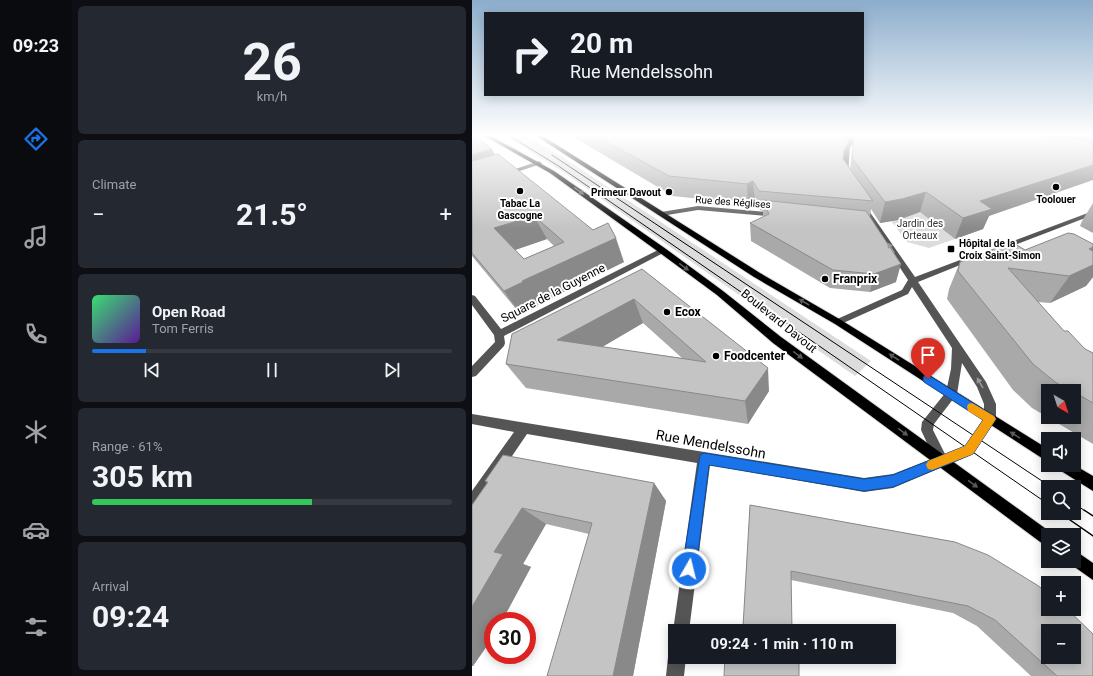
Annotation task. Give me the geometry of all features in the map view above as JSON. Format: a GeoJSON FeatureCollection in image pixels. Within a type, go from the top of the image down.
{"type":"FeatureCollection","features":[{"type":"Feature","properties":{"kind":"main road","name":"Boulevard Davout"},"geometry":{"type":"LineString","coordinates":[[543,167],[720,293],[777,340],[1041,534]]}},
{"type":"Feature","properties":{"kind":"main road","name":"Boulevard Davout"},"geometry":{"type":"LineString","coordinates":[[588,167],[757,275],[838,322],[1041,452]]}},
{"type":"Feature","properties":{"kind":"main road"},"geometry":{"type":"LineString","coordinates":[[1074,472],[1093,484]]}},
{"type":"Feature","properties":{"kind":"main road"},"geometry":{"type":"LineString","coordinates":[[1081,563],[1093,572]]}},
{"type":"Feature","properties":{"kind":"street"},"geometry":{"type":"LineString","coordinates":[[499,176],[527,167]]}},
{"type":"Feature","properties":{"kind":"street"},"geometry":{"type":"LineString","coordinates":[[846,167],[845,177],[849,184]]}},
{"type":"Feature","properties":{"kind":"street"},"geometry":{"type":"LineString","coordinates":[[857,196],[982,385],[990,404],[990,419]]}},
{"type":"Feature","properties":{"kind":"street","name":"Rue des Réglises"},"geometry":{"type":"LineString","coordinates":[[661,214],[698,208],[784,216]]}},
{"type":"Feature","properties":{"kind":"street"},"geometry":{"type":"LineString","coordinates":[[993,251],[1093,213]]}},
{"type":"Feature","properties":{"kind":"street"},"geometry":{"type":"LineString","coordinates":[[865,224],[876,226]]}},
{"type":"Feature","properties":{"kind":"street","name":"Square de la Guyenne"},"geometry":{"type":"LineString","coordinates":[[472,373],[500,343],[499,334],[663,251]]}},
{"type":"Feature","properties":{"kind":"street"},"geometry":{"type":"LineString","coordinates":[[838,322],[904,292],[912,281],[978,256]]}},
{"type":"Feature","properties":{"kind":"street"},"geometry":{"type":"LineString","coordinates":[[472,298],[499,334]]}},
{"type":"Feature","properties":{"kind":"street"},"geometry":{"type":"LineString","coordinates":[[941,461],[927,430],[928,422],[951,394],[956,369],[957,346]]}},
{"type":"Feature","properties":{"kind":"street","name":"Rue Mendelssohn"},"geometry":{"type":"LineString","coordinates":[[472,419],[864,485],[893,481],[941,461],[956,457],[969,450],[990,419]]}},
{"type":"Feature","properties":{"kind":"street"},"geometry":{"type":"LineString","coordinates":[[472,503],[524,428]]}},
{"type":"Feature","properties":{"kind":"street"},"geometry":{"type":"LineString","coordinates":[[682,624],[704,459]]}},
{"type":"Feature","properties":{"kind":"street"},"geometry":{"type":"LineString","coordinates":[[675,676],[676,664]]}},
{"type":"Feature","properties":{"kind":"green space"},"geometry":{"type":"Polygon","coordinates":[[[554,167],[577,167],[871,361],[855,376],[554,167]]]}},
{"type":"Feature","properties":{"kind":"green space","name":"Jardin des Orteaux"},"geometry":{"type":"Polygon","coordinates":[[[924,211],[935,224],[955,239],[929,248],[907,242],[891,221],[924,211]]]}},
{"type":"Feature","properties":{"kind":"building"},"geometry":{"type":"Polygon","coordinates":[[[472,167],[514,167],[593,230],[608,223],[616,238],[522,281],[523,282],[504,291],[472,253],[472,167]],[[534,216],[494,228],[524,259],[564,242],[534,216]]]}},
{"type":"Feature","properties":{"kind":"building"},"geometry":{"type":"Polygon","coordinates":[[[652,167],[848,167],[873,201],[759,191],[753,181],[747,184],[669,176],[652,167]]]}},
{"type":"Feature","properties":{"kind":"building"},"geometry":{"type":"Polygon","coordinates":[[[858,167],[1088,167],[980,201],[992,209],[963,218],[926,192],[885,202],[858,167]]]}},
{"type":"Feature","properties":{"kind":"building"},"geometry":{"type":"Polygon","coordinates":[[[762,200],[866,211],[901,264],[874,274],[833,270],[750,223],[769,214],[762,200]]]}},
{"type":"Feature","properties":{"kind":"building"},"geometry":{"type":"Polygon","coordinates":[[[1068,233],[1074,234],[1093,244],[1093,247],[1089,249],[1093,251],[1093,265],[1069,276],[1008,268],[1064,331],[1068,331],[1085,349],[1093,353],[1093,403],[1081,396],[1081,384],[1059,384],[1033,364],[958,271],[960,262],[1012,242],[1025,250],[1068,233]]]}},
{"type":"Feature","properties":{"kind":"building"},"geometry":{"type":"Polygon","coordinates":[[[642,269],[768,368],[745,401],[506,364],[512,334],[642,269]],[[634,299],[557,340],[706,362],[634,299]]]}},
{"type":"Feature","properties":{"kind":"building"},"geometry":{"type":"Polygon","coordinates":[[[503,455],[654,483],[613,676],[547,676],[592,523],[522,508],[494,552],[503,554],[472,607],[472,505],[488,482],[485,481],[503,455]]]}},
{"type":"Feature","properties":{"kind":"building"},"geometry":{"type":"Polygon","coordinates":[[[750,505],[955,542],[988,555],[1041,588],[1041,616],[1074,616],[1093,634],[1093,676],[1057,676],[1044,664],[1081,664],[1081,624],[1041,624],[1041,662],[995,620],[968,606],[791,571],[792,624],[743,624],[750,505]]]}},
{"type":"Feature","properties":{"kind":"building"},"geometry":{"type":"Polygon","coordinates":[[[725,664],[799,664],[799,676],[724,676],[725,664]]]}},
{"type":"Feature","properties":{"kind":"tram line"},"geometry":{"type":"LineString","coordinates":[[559,167],[1041,499]]}},
{"type":"Feature","properties":{"kind":"tram line"},"geometry":{"type":"LineString","coordinates":[[569,167],[1041,480]]}},
{"type":"Feature","properties":{"kind":"tram line"},"geometry":{"type":"LineString","coordinates":[[1081,508],[1085,511]]}},
{"type":"Feature","properties":{"kind":"tram line"},"geometry":{"type":"LineString","coordinates":[[1084,510],[1093,516]]}},
{"type":"Feature","properties":{"kind":"tram line"},"geometry":{"type":"LineString","coordinates":[[1070,520],[1093,536]]}},
{"type":"Feature","properties":{"kind":"slow traffic"},"geometry":{"type":"LineString","coordinates":[[932,465],[956,457],[969,450],[990,419],[972,407]]}},
{"type":"Feature","properties":{"kind":"place","name":"Toolouer"},"geometry":{"type":"Point","coordinates":[1056,187]}},
{"type":"Feature","properties":{"kind":"place","name":"Tabac La Gascogne"},"geometry":{"type":"Point","coordinates":[520,191]}},
{"type":"Feature","properties":{"kind":"place","name":"Primeur Davout"},"geometry":{"type":"Point","coordinates":[669,192]}},
{"type":"Feature","properties":{"kind":"place","name":"Hôpital de la Croix Saint-Simon"},"geometry":{"type":"Point","coordinates":[951,249]}},
{"type":"Feature","properties":{"kind":"place","name":"Franprix"},"geometry":{"type":"Point","coordinates":[825,279]}},
{"type":"Feature","properties":{"kind":"place","name":"Ecox"},"geometry":{"type":"Point","coordinates":[667,312]}},
{"type":"Feature","properties":{"kind":"place","name":"Foodcenter"},"geometry":{"type":"Point","coordinates":[716,356]}},
{"type":"Feature","properties":{"kind":"route"},"geometry":{"type":"LineString","coordinates":[[689,569],[704,459],[864,485],[893,481],[941,461],[956,457],[969,450],[990,419],[928,379]]}}]}
